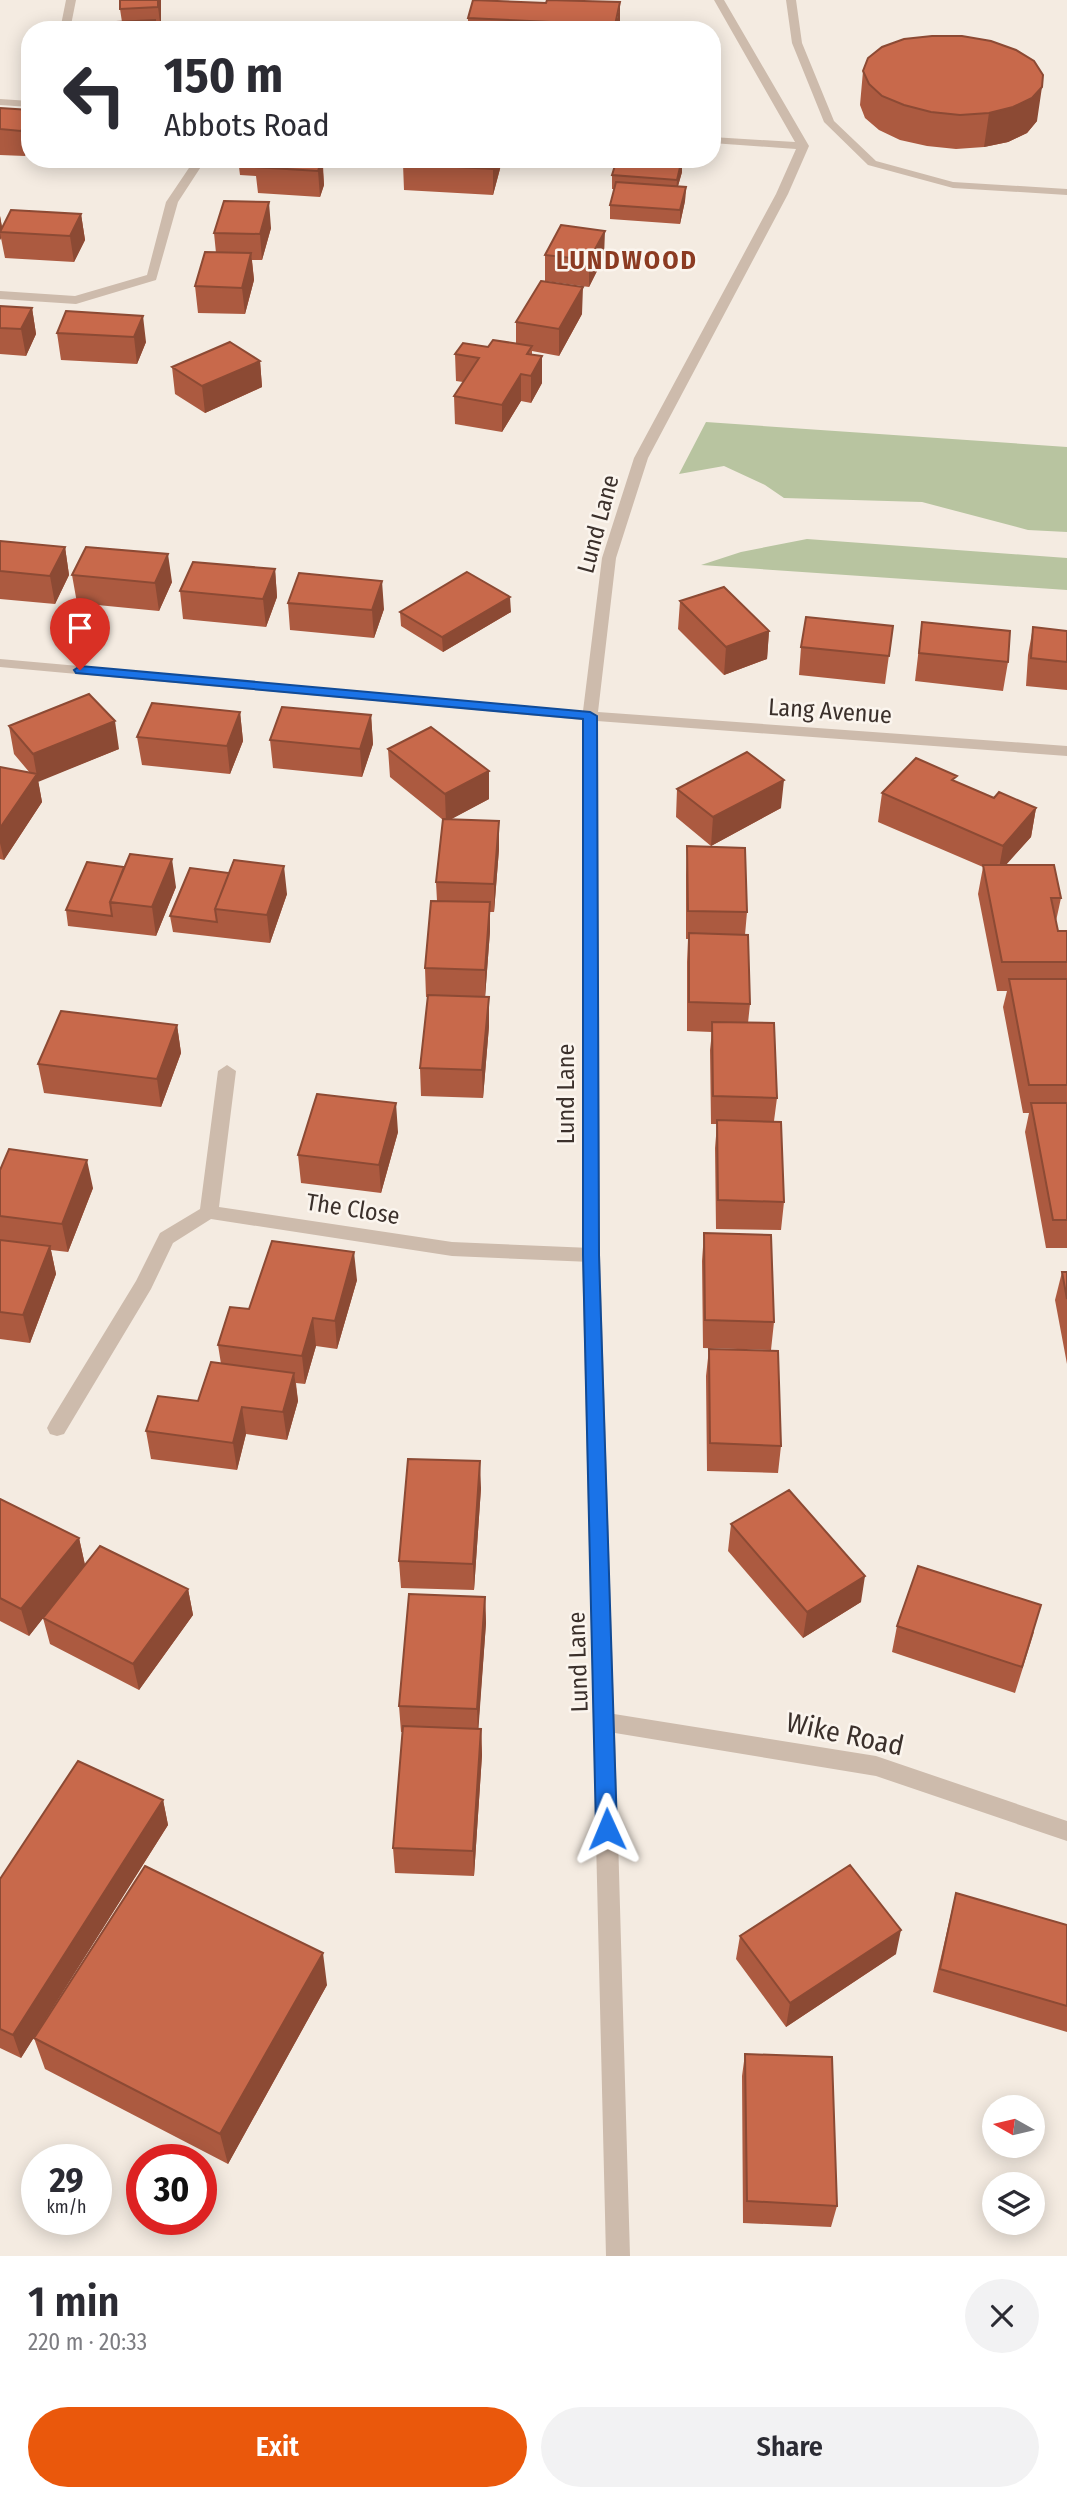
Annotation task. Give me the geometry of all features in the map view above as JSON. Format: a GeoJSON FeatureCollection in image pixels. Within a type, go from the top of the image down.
{"type":"FeatureCollection","features":[{"type":"Feature","properties":{"kind":"street"},"geometry":{"type":"LineString","coordinates":[[67,21],[71,0]]}},
{"type":"Feature","properties":{"kind":"street"},"geometry":{"type":"LineString","coordinates":[[719,0],[803,146]]}},
{"type":"Feature","properties":{"kind":"street"},"geometry":{"type":"LineString","coordinates":[[791,0],[797,43],[829,122],[872,163],[953,185],[1067,192]]}},
{"type":"Feature","properties":{"kind":"street"},"geometry":{"type":"LineString","coordinates":[[0,102],[21,103]]}},
{"type":"Feature","properties":{"kind":"street"},"geometry":{"type":"LineString","coordinates":[[721,141],[803,146]]}},
{"type":"Feature","properties":{"kind":"street","name":"Lund Lane"},"geometry":{"type":"LineString","coordinates":[[618,2256],[591,1255],[590,716],[609,558],[641,458],[782,194],[803,146]]}},
{"type":"Feature","properties":{"kind":"street"},"geometry":{"type":"LineString","coordinates":[[0,295],[76,300],[152,277],[172,202],[195,168]]}},
{"type":"Feature","properties":{"kind":"street","name":"Lang Avenue"},"geometry":{"type":"LineString","coordinates":[[0,663],[590,716],[1067,751]]}},
{"type":"Feature","properties":{"kind":"street"},"geometry":{"type":"LineString","coordinates":[[57,1428],[144,1284],[166,1238],[209,1212],[226,1071]]}},
{"type":"Feature","properties":{"kind":"street","name":"The Close"},"geometry":{"type":"LineString","coordinates":[[209,1212],[452,1249],[591,1255]]}},
{"type":"Feature","properties":{"kind":"street","name":"Wike Road"},"geometry":{"type":"LineString","coordinates":[[604,1722],[876,1766],[1067,1831]]}},
{"type":"Feature","properties":{"kind":"green space"},"geometry":{"type":"Polygon","coordinates":[[[706,422],[1067,447],[1067,532],[1028,530],[922,502],[784,498],[765,485],[724,466],[679,474],[706,422]]]}},
{"type":"Feature","properties":{"kind":"green space"},"geometry":{"type":"Polygon","coordinates":[[[807,539],[1067,558],[1067,590],[701,565],[741,552],[807,539]]]}},
{"type":"Feature","properties":{"kind":"building"},"geometry":{"type":"Polygon","coordinates":[[[120,0],[158,0],[158,7],[120,9],[120,0]]]}},
{"type":"Feature","properties":{"kind":"building"},"geometry":{"type":"Polygon","coordinates":[[[473,0],[620,2],[616,21],[468,18],[473,0]]]}},
{"type":"Feature","properties":{"kind":"building"},"geometry":{"type":"Polygon","coordinates":[[[962,36],[991,41],[1016,50],[1034,61],[1043,75],[1042,87],[1032,98],[1013,107],[989,113],[960,115],[931,112],[904,105],[882,96],[869,84],[863,71],[868,58],[882,47],[904,39],[962,36]]]}},
{"type":"Feature","properties":{"kind":"building"},"geometry":{"type":"Polygon","coordinates":[[[0,108],[21,109],[21,131],[0,129],[0,108]]]}},
{"type":"Feature","properties":{"kind":"building"},"geometry":{"type":"Polygon","coordinates":[[[272,168],[319,168],[318,171],[272,168]]]}},
{"type":"Feature","properties":{"kind":"building"},"geometry":{"type":"Polygon","coordinates":[[[614,168],[680,168],[677,180],[612,175],[614,168]]]}},
{"type":"Feature","properties":{"kind":"building"},"geometry":{"type":"Polygon","coordinates":[[[616,182],[686,187],[680,210],[610,205],[616,182]]]}},
{"type":"Feature","properties":{"kind":"building"},"geometry":{"type":"Polygon","coordinates":[[[224,201],[269,202],[260,234],[214,233],[224,201]]]}},
{"type":"Feature","properties":{"kind":"building"},"geometry":{"type":"Polygon","coordinates":[[[11,210],[81,214],[70,236],[0,232],[11,210]]]}},
{"type":"Feature","properties":{"kind":"building"},"geometry":{"type":"Polygon","coordinates":[[[561,225],[605,231],[589,260],[545,255],[561,225]]]}},
{"type":"Feature","properties":{"kind":"building"},"geometry":{"type":"Polygon","coordinates":[[[205,252],[251,253],[242,288],[195,286],[205,252]]]}},
{"type":"Feature","properties":{"kind":"building"},"geometry":{"type":"Polygon","coordinates":[[[541,281],[583,287],[559,329],[516,322],[541,281]]]}},
{"type":"Feature","properties":{"kind":"building"},"geometry":{"type":"Polygon","coordinates":[[[0,306],[32,308],[21,329],[0,328],[0,306]]]}},
{"type":"Feature","properties":{"kind":"building"},"geometry":{"type":"Polygon","coordinates":[[[66,311],[143,316],[134,337],[57,333],[66,311]]]}},
{"type":"Feature","properties":{"kind":"building"},"geometry":{"type":"Polygon","coordinates":[[[493,340],[532,346],[527,354],[542,356],[531,376],[521,374],[502,405],[454,396],[479,358],[455,354],[463,343],[488,347],[493,340]]]}},
{"type":"Feature","properties":{"kind":"building"},"geometry":{"type":"Polygon","coordinates":[[[230,342],[260,361],[202,386],[172,367],[230,342]]]}},
{"type":"Feature","properties":{"kind":"building"},"geometry":{"type":"Polygon","coordinates":[[[0,541],[65,547],[50,576],[0,571],[0,541]]]}},
{"type":"Feature","properties":{"kind":"building"},"geometry":{"type":"Polygon","coordinates":[[[86,547],[168,554],[155,583],[72,575],[86,547]]]}},
{"type":"Feature","properties":{"kind":"building"},"geometry":{"type":"Polygon","coordinates":[[[193,562],[275,569],[263,599],[180,591],[193,562]]]}},
{"type":"Feature","properties":{"kind":"building"},"geometry":{"type":"Polygon","coordinates":[[[467,572],[510,597],[442,637],[400,612],[467,572]]]}},
{"type":"Feature","properties":{"kind":"building"},"geometry":{"type":"Polygon","coordinates":[[[299,573],[382,581],[372,610],[288,603],[299,573]]]}},
{"type":"Feature","properties":{"kind":"building"},"geometry":{"type":"Polygon","coordinates":[[[724,587],[769,631],[726,647],[680,601],[724,587]]]}},
{"type":"Feature","properties":{"kind":"building"},"geometry":{"type":"Polygon","coordinates":[[[806,617],[893,626],[889,656],[801,647],[806,617]]]}},
{"type":"Feature","properties":{"kind":"building"},"geometry":{"type":"Polygon","coordinates":[[[922,622],[1010,631],[1008,662],[919,653],[922,622]]]}},
{"type":"Feature","properties":{"kind":"building"},"geometry":{"type":"Polygon","coordinates":[[[1033,627],[1067,631],[1067,662],[1031,658],[1033,627]]]}},
{"type":"Feature","properties":{"kind":"building"},"geometry":{"type":"Polygon","coordinates":[[[89,694],[115,721],[33,754],[9,726],[89,694]]]}},
{"type":"Feature","properties":{"kind":"building"},"geometry":{"type":"Polygon","coordinates":[[[152,703],[240,712],[227,746],[137,737],[152,703]]]}},
{"type":"Feature","properties":{"kind":"building"},"geometry":{"type":"Polygon","coordinates":[[[282,707],[371,715],[360,749],[270,740],[282,707]]]}},
{"type":"Feature","properties":{"kind":"building"},"geometry":{"type":"Polygon","coordinates":[[[431,727],[489,771],[445,794],[388,749],[431,727]]]}},
{"type":"Feature","properties":{"kind":"building"},"geometry":{"type":"Polygon","coordinates":[[[747,752],[784,780],[713,817],[677,789],[747,752]]]}},
{"type":"Feature","properties":{"kind":"building"},"geometry":{"type":"Polygon","coordinates":[[[916,758],[957,776],[952,780],[994,798],[999,792],[1036,808],[1003,846],[882,793],[916,758]]]}},
{"type":"Feature","properties":{"kind":"building"},"geometry":{"type":"Polygon","coordinates":[[[0,767],[37,774],[0,828],[0,767]]]}},
{"type":"Feature","properties":{"kind":"building"},"geometry":{"type":"Polygon","coordinates":[[[443,819],[499,821],[494,884],[436,882],[443,819]]]}},
{"type":"Feature","properties":{"kind":"building"},"geometry":{"type":"Polygon","coordinates":[[[687,846],[745,848],[747,912],[688,911],[687,846]]]}},
{"type":"Feature","properties":{"kind":"building"},"geometry":{"type":"Polygon","coordinates":[[[130,854],[172,859],[152,907],[110,902],[130,854]]]}},
{"type":"Feature","properties":{"kind":"building"},"geometry":{"type":"Polygon","coordinates":[[[234,860],[284,866],[267,915],[215,909],[234,860]]]}},
{"type":"Feature","properties":{"kind":"building"},"geometry":{"type":"Polygon","coordinates":[[[87,862],[124,867],[110,902],[112,916],[66,910],[87,862]]]}},
{"type":"Feature","properties":{"kind":"building"},"geometry":{"type":"Polygon","coordinates":[[[983,865],[1054,865],[1061,898],[1051,898],[1058,931],[1067,931],[1067,962],[1002,962],[983,865]]]}},
{"type":"Feature","properties":{"kind":"building"},"geometry":{"type":"Polygon","coordinates":[[[190,868],[229,873],[215,909],[217,922],[170,916],[190,868]]]}},
{"type":"Feature","properties":{"kind":"building"},"geometry":{"type":"Polygon","coordinates":[[[431,901],[490,902],[485,970],[425,968],[431,901]]]}},
{"type":"Feature","properties":{"kind":"building"},"geometry":{"type":"Polygon","coordinates":[[[689,933],[748,935],[750,1004],[689,1002],[689,933]]]}},
{"type":"Feature","properties":{"kind":"building"},"geometry":{"type":"Polygon","coordinates":[[[1009,979],[1067,979],[1067,1085],[1029,1085],[1009,979]]]}},
{"type":"Feature","properties":{"kind":"building"},"geometry":{"type":"Polygon","coordinates":[[[428,995],[489,997],[482,1070],[420,1068],[428,995]]]}},
{"type":"Feature","properties":{"kind":"building"},"geometry":{"type":"Polygon","coordinates":[[[61,1011],[177,1025],[157,1079],[38,1064],[61,1011]]]}},
{"type":"Feature","properties":{"kind":"building"},"geometry":{"type":"Polygon","coordinates":[[[712,1022],[774,1023],[777,1098],[713,1096],[712,1022]]]}},
{"type":"Feature","properties":{"kind":"building"},"geometry":{"type":"Polygon","coordinates":[[[317,1094],[396,1103],[379,1165],[298,1155],[317,1094]]]}},
{"type":"Feature","properties":{"kind":"building"},"geometry":{"type":"Polygon","coordinates":[[[1031,1103],[1067,1103],[1067,1220],[1053,1220],[1031,1103]]]}},
{"type":"Feature","properties":{"kind":"building"},"geometry":{"type":"Polygon","coordinates":[[[717,1120],[781,1122],[784,1202],[718,1200],[717,1120]]]}},
{"type":"Feature","properties":{"kind":"building"},"geometry":{"type":"Polygon","coordinates":[[[9,1149],[87,1160],[62,1224],[0,1216],[0,1170],[9,1149]]]}},
{"type":"Feature","properties":{"kind":"building"},"geometry":{"type":"Polygon","coordinates":[[[704,1233],[771,1235],[774,1322],[705,1320],[704,1233]]]}},
{"type":"Feature","properties":{"kind":"building"},"geometry":{"type":"Polygon","coordinates":[[[0,1240],[50,1246],[23,1315],[0,1312],[0,1240]]]}},
{"type":"Feature","properties":{"kind":"building"},"geometry":{"type":"Polygon","coordinates":[[[272,1241],[354,1252],[335,1321],[313,1318],[302,1356],[218,1345],[230,1307],[249,1309],[272,1241]]]}},
{"type":"Feature","properties":{"kind":"building"},"geometry":{"type":"Polygon","coordinates":[[[1062,1272],[1067,1272],[1067,1299],[1062,1272]]]}},
{"type":"Feature","properties":{"kind":"building"},"geometry":{"type":"Polygon","coordinates":[[[709,1349],[778,1351],[781,1446],[710,1443],[709,1349]]]}},
{"type":"Feature","properties":{"kind":"building"},"geometry":{"type":"Polygon","coordinates":[[[211,1362],[294,1373],[283,1412],[242,1407],[233,1443],[146,1431],[158,1396],[198,1401],[211,1362]]]}},
{"type":"Feature","properties":{"kind":"building"},"geometry":{"type":"Polygon","coordinates":[[[408,1459],[480,1461],[473,1564],[399,1561],[408,1459]]]}},
{"type":"Feature","properties":{"kind":"building"},"geometry":{"type":"Polygon","coordinates":[[[789,1490],[865,1576],[807,1612],[731,1524],[789,1490]]]}},
{"type":"Feature","properties":{"kind":"building"},"geometry":{"type":"Polygon","coordinates":[[[0,1499],[79,1538],[21,1609],[0,1598],[0,1499]]]}},
{"type":"Feature","properties":{"kind":"building"},"geometry":{"type":"Polygon","coordinates":[[[100,1546],[188,1589],[133,1664],[43,1618],[100,1546]]]}},
{"type":"Feature","properties":{"kind":"building"},"geometry":{"type":"Polygon","coordinates":[[[918,1566],[1041,1605],[1022,1667],[897,1626],[918,1566]]]}},
{"type":"Feature","properties":{"kind":"building"},"geometry":{"type":"Polygon","coordinates":[[[409,1594],[485,1597],[477,1709],[399,1706],[409,1594]]]}},
{"type":"Feature","properties":{"kind":"building"},"geometry":{"type":"Polygon","coordinates":[[[403,1726],[481,1729],[473,1851],[393,1848],[403,1726]]]}},
{"type":"Feature","properties":{"kind":"building"},"geometry":{"type":"Polygon","coordinates":[[[78,1761],[163,1800],[13,2035],[0,2029],[0,1879],[78,1761]]]}},
{"type":"Feature","properties":{"kind":"building"},"geometry":{"type":"Polygon","coordinates":[[[850,1865],[901,1930],[790,2003],[740,1936],[850,1865]]]}},
{"type":"Feature","properties":{"kind":"building"},"geometry":{"type":"Polygon","coordinates":[[[145,1866],[323,1953],[220,2134],[34,2038],[145,1866]]]}},
{"type":"Feature","properties":{"kind":"building"},"geometry":{"type":"Polygon","coordinates":[[[956,1893],[1067,1925],[1067,2006],[940,1969],[956,1893]]]}},
{"type":"Feature","properties":{"kind":"building"},"geometry":{"type":"Polygon","coordinates":[[[745,2054],[832,2057],[837,2206],[747,2201],[745,2054]]]}},
{"type":"Feature","properties":{"kind":"district","name":"LUNDWOOD"},"geometry":{"type":"Point","coordinates":[627,260]}},
{"type":"Feature","properties":{"kind":"route"},"geometry":{"type":"LineString","coordinates":[[80,670],[590,716],[591,1255],[607,1829]]}}]}
